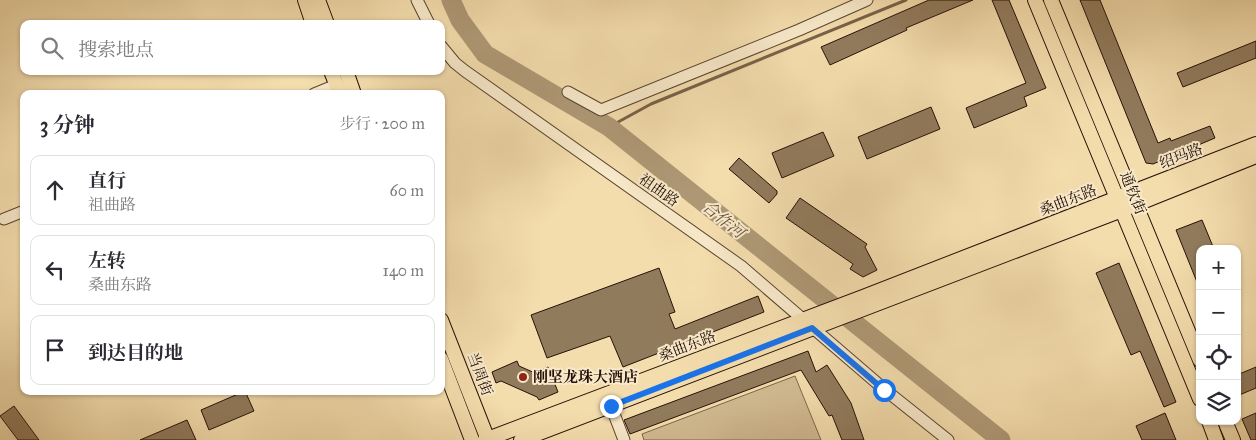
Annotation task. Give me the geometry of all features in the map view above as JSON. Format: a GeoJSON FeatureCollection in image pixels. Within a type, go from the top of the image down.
{"type":"FeatureCollection","features":[{"type":"Feature","properties":{"kind":"main road"},"geometry":{"type":"LineString","coordinates":[[304,0],[312,20]]}},
{"type":"Feature","properties":{"kind":"main road"},"geometry":{"type":"LineString","coordinates":[[318,0],[326,20]]}},
{"type":"Feature","properties":{"kind":"main road","name":"通钦街"},"geometry":{"type":"LineString","coordinates":[[1035,0],[1196,389]]}},
{"type":"Feature","properties":{"kind":"main road"},"geometry":{"type":"LineString","coordinates":[[1051,0],[1196,350]]}},
{"type":"Feature","properties":{"kind":"main road"},"geometry":{"type":"LineString","coordinates":[[333,75],[338,89]]}},
{"type":"Feature","properties":{"kind":"main road"},"geometry":{"type":"LineString","coordinates":[[347,75],[353,90]]}},
{"type":"Feature","properties":{"kind":"main road","name":"绍玛路"},"geometry":{"type":"LineString","coordinates":[[1133,199],[1256,144]]}},
{"type":"Feature","properties":{"kind":"main road","name":"绍玛路"},"geometry":{"type":"LineString","coordinates":[[1120,204],[1256,156]]}},
{"type":"Feature","properties":{"kind":"main road","name":"桑曲东路"},"geometry":{"type":"LineString","coordinates":[[487,440],[815,321],[1120,204]]}},
{"type":"Feature","properties":{"kind":"main road","name":"桑曲东路"},"geometry":{"type":"LineString","coordinates":[[521,440],[611,406],[815,321]]}},
{"type":"Feature","properties":{"kind":"main road","name":"当周街"},"geometry":{"type":"LineString","coordinates":[[445,330],[487,440]]}},
{"type":"Feature","properties":{"kind":"main road","name":"当周街"},"geometry":{"type":"LineString","coordinates":[[445,369],[472,440]]}},
{"type":"Feature","properties":{"kind":"main road"},"geometry":{"type":"LineString","coordinates":[[1210,425],[1216,440]]}},
{"type":"Feature","properties":{"kind":"main road"},"geometry":{"type":"LineString","coordinates":[[1227,425],[1233,440]]}},
{"type":"Feature","properties":{"kind":"street"},"geometry":{"type":"LineString","coordinates":[[417,0],[427,20]]}},
{"type":"Feature","properties":{"kind":"street"},"geometry":{"type":"LineString","coordinates":[[568,92],[601,110],[799,30],[867,0]]}},
{"type":"Feature","properties":{"kind":"street","name":"祖曲路"},"geometry":{"type":"LineString","coordinates":[[445,51],[465,72],[741,266],[815,321],[884,390],[948,440]]}},
{"type":"Feature","properties":{"kind":"street"},"geometry":{"type":"LineString","coordinates":[[4,219],[20,213]]}},
{"type":"Feature","properties":{"kind":"street"},"geometry":{"type":"LineString","coordinates":[[611,406],[624,440]]}},
{"type":"Feature","properties":{"kind":"shaded area"},"geometry":{"type":"Polygon","coordinates":[[[795,376],[821,440],[644,440],[642,434],[795,376]]]}},
{"type":"Feature","properties":{"kind":"building"},"geometry":{"type":"Polygon","coordinates":[[[929,0],[973,0],[906,28],[907,30],[830,65],[821,47],[929,0]]]}},
{"type":"Feature","properties":{"kind":"building"},"geometry":{"type":"Polygon","coordinates":[[[992,0],[1009,0],[1046,88],[1024,97],[1027,106],[974,128],[966,108],[1026,83],[992,0]]]}},
{"type":"Feature","properties":{"kind":"building"},"geometry":{"type":"Polygon","coordinates":[[[1080,0],[1100,0],[1158,143],[1170,138],[1171,141],[1210,126],[1215,138],[1153,164],[1146,163],[1080,0]]]}},
{"type":"Feature","properties":{"kind":"building"},"geometry":{"type":"Polygon","coordinates":[[[1256,41],[1256,58],[1183,87],[1177,73],[1256,41]]]}},
{"type":"Feature","properties":{"kind":"building"},"geometry":{"type":"Polygon","coordinates":[[[931,107],[940,129],[867,159],[858,137],[931,107]]]}},
{"type":"Feature","properties":{"kind":"building"},"geometry":{"type":"Polygon","coordinates":[[[823,132],[834,156],[782,178],[772,153],[823,132]]]}},
{"type":"Feature","properties":{"kind":"building"},"geometry":{"type":"Polygon","coordinates":[[[739,158],[777,191],[777,194],[769,203],[729,169],[739,158]]]}},
{"type":"Feature","properties":{"kind":"building"},"geometry":{"type":"Polygon","coordinates":[[[800,198],[867,244],[865,247],[877,270],[863,277],[850,269],[853,264],[786,218],[800,198]]]}},
{"type":"Feature","properties":{"kind":"building"},"geometry":{"type":"Polygon","coordinates":[[[1202,220],[1212,245],[1196,245],[1196,280],[1176,230],[1202,220]]]}},
{"type":"Feature","properties":{"kind":"building"},"geometry":{"type":"Polygon","coordinates":[[[1119,263],[1176,402],[1164,407],[1140,351],[1131,355],[1096,273],[1119,263]]]}},
{"type":"Feature","properties":{"kind":"building"},"geometry":{"type":"Polygon","coordinates":[[[659,268],[675,312],[669,314],[675,329],[758,296],[764,312],[623,367],[610,336],[547,358],[531,315],[659,268]]]}},
{"type":"Feature","properties":{"kind":"building"},"geometry":{"type":"Polygon","coordinates":[[[808,351],[816,372],[827,365],[851,403],[864,440],[842,440],[832,415],[829,416],[801,370],[630,434],[624,420],[808,351]]]}},
{"type":"Feature","properties":{"kind":"building","name":"刚坚龙珠大酒店"},"geometry":{"type":"Polygon","coordinates":[[[517,361],[519,366],[535,373],[548,367],[558,392],[539,400],[537,397],[501,381],[496,383],[492,372],[517,361]]]}},
{"type":"Feature","properties":{"kind":"building"},"geometry":{"type":"Polygon","coordinates":[[[1256,367],[1256,388],[1241,394],[1241,380],[1241,373],[1256,367]]]}},
{"type":"Feature","properties":{"kind":"building"},"geometry":{"type":"Polygon","coordinates":[[[236,395],[247,395],[254,411],[209,430],[201,410],[236,395]]]}},
{"type":"Feature","properties":{"kind":"building"},"geometry":{"type":"Polygon","coordinates":[[[14,406],[39,440],[18,440],[0,416],[14,406]]]}},
{"type":"Feature","properties":{"kind":"building"},"geometry":{"type":"Polygon","coordinates":[[[1165,413],[1176,440],[1142,440],[1136,426],[1165,413]]]}},
{"type":"Feature","properties":{"kind":"building"},"geometry":{"type":"Polygon","coordinates":[[[1256,413],[1256,440],[1251,440],[1242,419],[1256,413]]]}},
{"type":"Feature","properties":{"kind":"building"},"geometry":{"type":"Polygon","coordinates":[[[187,420],[196,440],[140,440],[187,420]]]}},
{"type":"Feature","properties":{"kind":"waterway","name":"合作河"},"geometry":{"type":"LineString","coordinates":[[451,0],[460,20],[485,54],[609,127],[1001,440]]}},
{"type":"Feature","properties":{"kind":"waterway"},"geometry":{"type":"LineString","coordinates":[[609,127],[651,104],[906,0]]}},
{"type":"Feature","properties":{"kind":"place","name":"刚坚龙珠大酒店"},"geometry":{"type":"Point","coordinates":[523,377]}},
{"type":"Feature","properties":{"kind":"route"},"geometry":{"type":"LineString","coordinates":[[611,406],[812,328],[884,390]]}}]}
